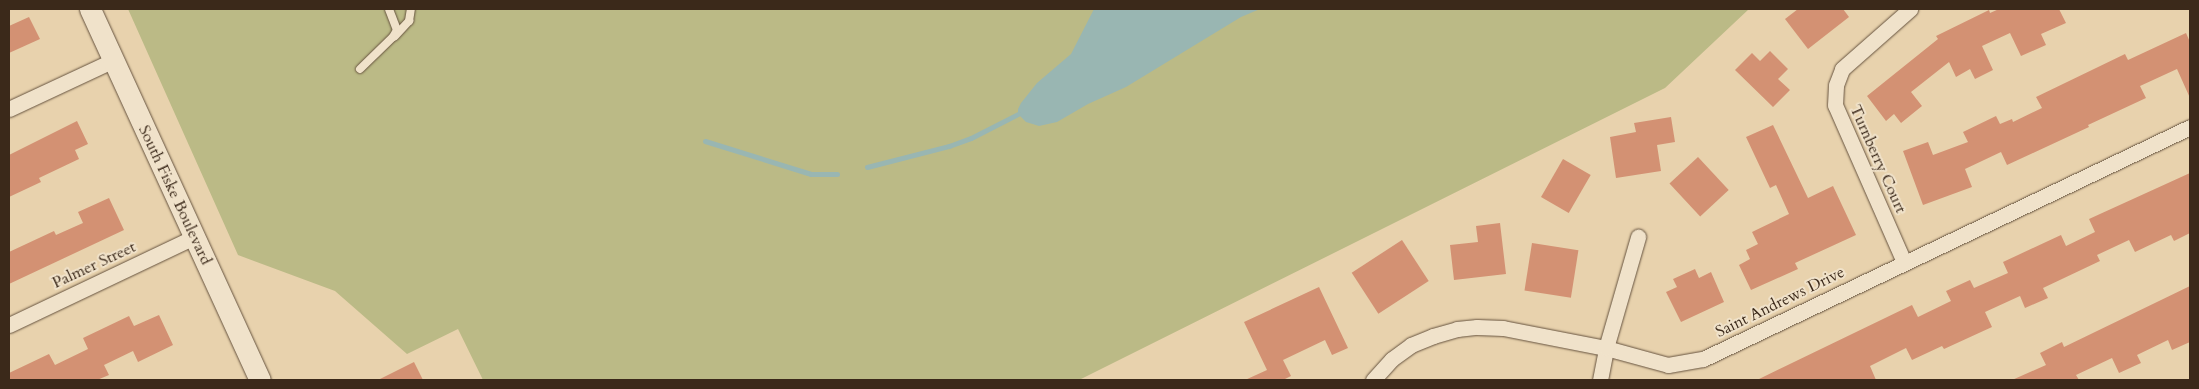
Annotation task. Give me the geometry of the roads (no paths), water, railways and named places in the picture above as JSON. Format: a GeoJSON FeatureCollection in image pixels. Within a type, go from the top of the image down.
{"type":"FeatureCollection","features":[{"type":"Feature","properties":{"kind":"main road","name":"South Fiske Boulevard"},"geometry":{"type":"LineString","coordinates":[[90,9],[260,380]]}},
{"type":"Feature","properties":{"kind":"street","name":"Turnberry Court"},"geometry":{"type":"LineString","coordinates":[[1904,262],[1835,105],[1836,86],[1842,69],[1910,9]]}},
{"type":"Feature","properties":{"kind":"street"},"geometry":{"type":"LineString","coordinates":[[9,109],[114,60]]}},
{"type":"Feature","properties":{"kind":"street","name":"Saint Andrews Drive"},"geometry":{"type":"LineString","coordinates":[[1373,380],[1392,359],[1411,345],[1458,329],[1503,328],[1606,348],[1668,365],[1703,359],[2190,127]]}},
{"type":"Feature","properties":{"kind":"street"},"geometry":{"type":"LineString","coordinates":[[1600,380],[1606,348],[1638,236]]}},
{"type":"Feature","properties":{"kind":"street","name":"Palmer Street"},"geometry":{"type":"LineString","coordinates":[[9,325],[194,237]]}},
{"type":"Feature","properties":{"kind":"lane"},"geometry":{"type":"LineString","coordinates":[[389,9],[397,30],[393,37]]}},
{"type":"Feature","properties":{"kind":"lane"},"geometry":{"type":"LineString","coordinates":[[360,69],[409,21],[410,9]]}},
{"type":"Feature","properties":{"kind":"water"},"geometry":{"type":"Polygon","coordinates":[[[1094,9],[1260,9],[1241,17],[1126,87],[1088,104],[1057,122],[1039,126],[1026,122],[1018,114],[1021,103],[1037,83],[1071,54],[1094,9]]]}},
{"type":"Feature","properties":{"kind":"waterway"},"geometry":{"type":"LineString","coordinates":[[867,167],[949,146],[971,138],[1018,114]]}},
{"type":"Feature","properties":{"kind":"waterway"},"geometry":{"type":"LineString","coordinates":[[705,141],[811,174],[837,174]]}}]}
